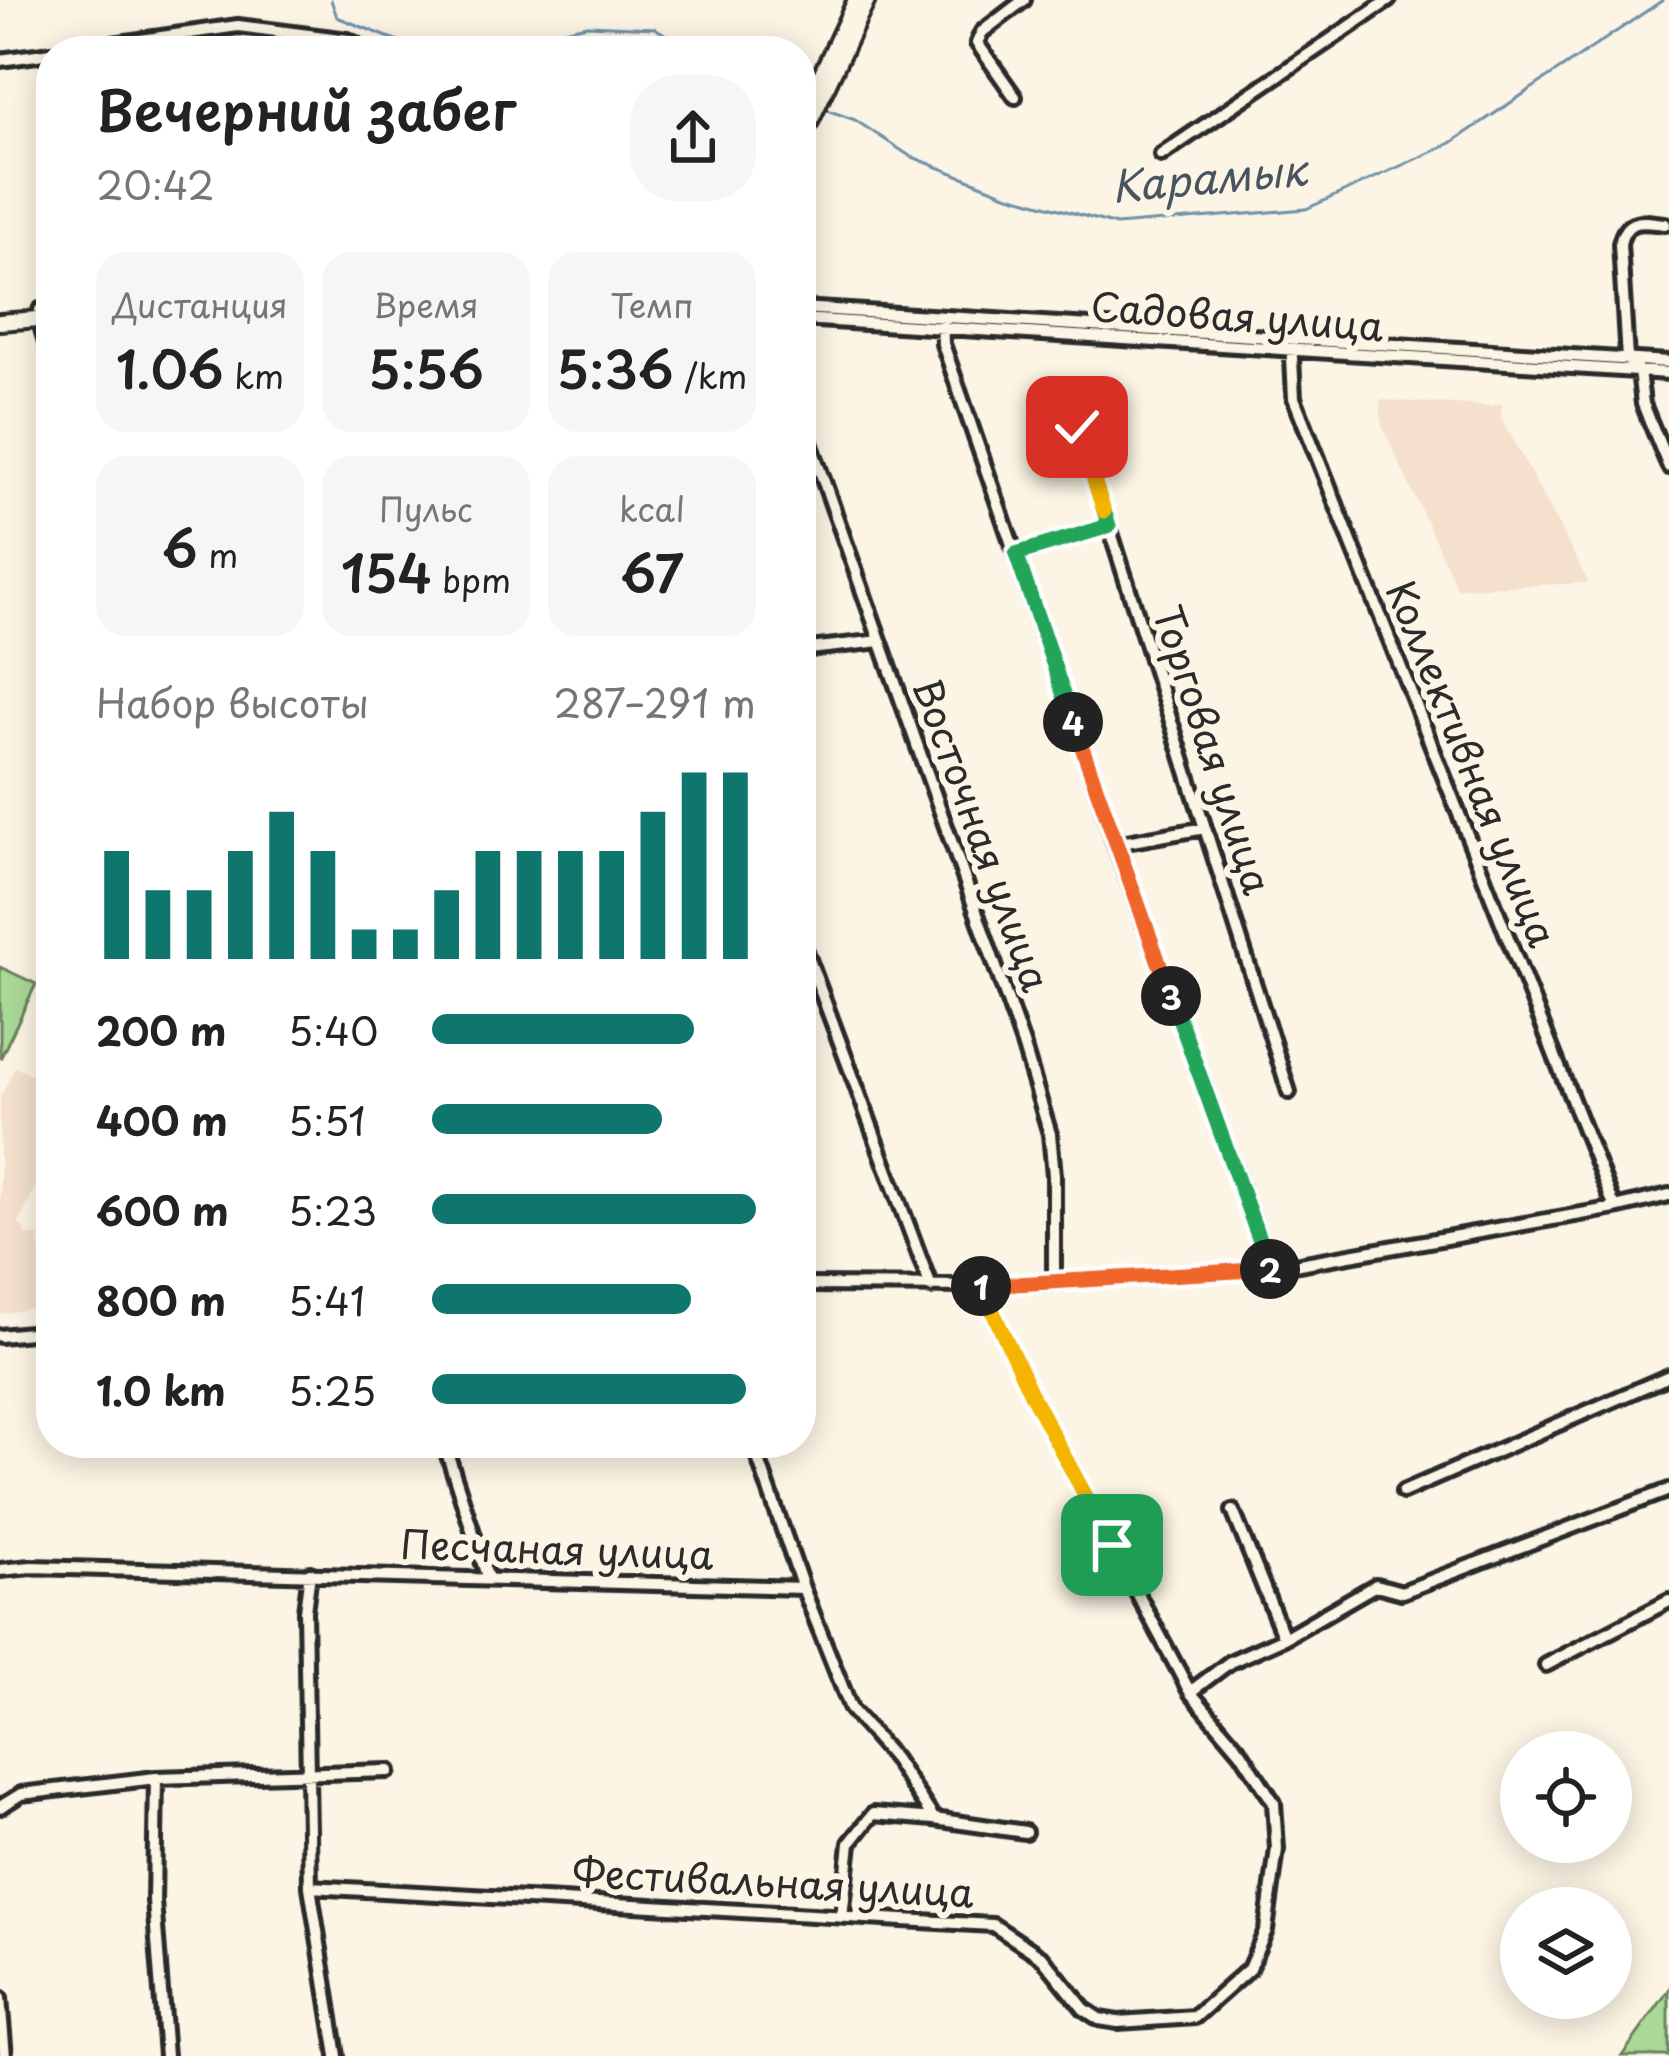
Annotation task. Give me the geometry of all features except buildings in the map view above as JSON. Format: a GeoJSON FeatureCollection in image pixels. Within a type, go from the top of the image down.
{"type":"FeatureCollection","features":[{"type":"Feature","properties":{"kind":"main road"},"geometry":{"type":"LineString","coordinates":[[816,99],[856,0]]}},
{"type":"Feature","properties":{"kind":"main road"},"geometry":{"type":"LineString","coordinates":[[823,83],[867,0]]}},
{"type":"Feature","properties":{"kind":"main road"},"geometry":{"type":"LineString","coordinates":[[0,317],[36,315]]}},
{"type":"Feature","properties":{"kind":"street"},"geometry":{"type":"LineString","coordinates":[[1015,97],[977,43],[982,32],[1024,0]]}},
{"type":"Feature","properties":{"kind":"street"},"geometry":{"type":"LineString","coordinates":[[1161,155],[1389,0]]}},
{"type":"Feature","properties":{"kind":"street"},"geometry":{"type":"LineString","coordinates":[[168,36],[238,26],[317,36]]}},
{"type":"Feature","properties":{"kind":"street"},"geometry":{"type":"LineString","coordinates":[[0,60],[36,55]]}},
{"type":"Feature","properties":{"kind":"street"},"geometry":{"type":"LineString","coordinates":[[1665,224],[1634,223],[1622,234],[1621,259],[1627,359],[1639,371],[1643,404],[1669,467]]}},
{"type":"Feature","properties":{"kind":"street","name":"Садовая улица"},"geometry":{"type":"LineString","coordinates":[[816,309],[1669,373]]}},
{"type":"Feature","properties":{"kind":"street","name":"Садовая улица"},"geometry":{"type":"LineString","coordinates":[[816,319],[942,322]]}},
{"type":"Feature","properties":{"kind":"street"},"geometry":{"type":"LineString","coordinates":[[942,322],[943,344],[1115,844],[1270,1270]]}},
{"type":"Feature","properties":{"kind":"street","name":"Садовая улица"},"geometry":{"type":"LineString","coordinates":[[1292,345],[1669,362]]}},
{"type":"Feature","properties":{"kind":"street","name":"Коллективная улица"},"geometry":{"type":"LineString","coordinates":[[1292,345],[1294,398],[1615,1208]]}},
{"type":"Feature","properties":{"kind":"street","name":"Торговая улица"},"geometry":{"type":"LineString","coordinates":[[1077,427],[1289,1093]]}},
{"type":"Feature","properties":{"kind":"street","name":"Восточная улица"},"geometry":{"type":"LineString","coordinates":[[816,460],[1023,1044],[1050,1134],[1054,1283]]}},
{"type":"Feature","properties":{"kind":"street"},"geometry":{"type":"LineString","coordinates":[[1016,554],[1109,526]]}},
{"type":"Feature","properties":{"kind":"street"},"geometry":{"type":"LineString","coordinates":[[816,648],[880,641]]}},
{"type":"Feature","properties":{"kind":"street"},"geometry":{"type":"LineString","coordinates":[[1115,844],[1205,828]]}},
{"type":"Feature","properties":{"kind":"street"},"geometry":{"type":"LineString","coordinates":[[816,978],[931,1286]]}},
{"type":"Feature","properties":{"kind":"street"},"geometry":{"type":"LineString","coordinates":[[816,1285],[981,1286],[1270,1270],[1669,1195]]}},
{"type":"Feature","properties":{"kind":"street","name":"Фестивальная улица"},"geometry":{"type":"LineString","coordinates":[[310,1887],[993,1925],[1043,1958],[1084,2009],[1099,2019],[1118,2022],[1195,2017],[1249,1970],[1266,1930],[1277,1849],[1274,1803],[1240,1752],[1190,1692],[1033,1398],[981,1286]]}},
{"type":"Feature","properties":{"kind":"street"},"geometry":{"type":"LineString","coordinates":[[0,1336],[36,1332]]}},
{"type":"Feature","properties":{"kind":"street"},"geometry":{"type":"LineString","coordinates":[[1403,1492],[1669,1376]]}},
{"type":"Feature","properties":{"kind":"street"},"geometry":{"type":"LineString","coordinates":[[449,1458],[488,1579]]}},
{"type":"Feature","properties":{"kind":"street"},"geometry":{"type":"LineString","coordinates":[[758,1458],[802,1588],[851,1709],[894,1759],[934,1819]]}},
{"type":"Feature","properties":{"kind":"street"},"geometry":{"type":"LineString","coordinates":[[1190,1692],[1230,1662],[1284,1638],[1376,1585],[1402,1592],[1669,1490]]}},
{"type":"Feature","properties":{"kind":"street"},"geometry":{"type":"LineString","coordinates":[[1233,1511],[1284,1638]]}},
{"type":"Feature","properties":{"kind":"street","name":"Песчаная улица"},"geometry":{"type":"LineString","coordinates":[[0,1570],[31,1567],[802,1588]]}},
{"type":"Feature","properties":{"kind":"street"},"geometry":{"type":"LineString","coordinates":[[310,1574],[305,1611],[310,1887],[337,2056]]}},
{"type":"Feature","properties":{"kind":"street"},"geometry":{"type":"LineString","coordinates":[[1546,1665],[1669,1600]]}},
{"type":"Feature","properties":{"kind":"street"},"geometry":{"type":"LineString","coordinates":[[0,1807],[21,1794],[156,1778],[389,1772]]}},
{"type":"Feature","properties":{"kind":"street"},"geometry":{"type":"LineString","coordinates":[[156,1778],[154,1901],[166,2056]]}},
{"type":"Feature","properties":{"kind":"street"},"geometry":{"type":"LineString","coordinates":[[842,1917],[850,1844],[873,1814],[1025,1832]]}},
{"type":"Feature","properties":{"kind":"street"},"geometry":{"type":"LineString","coordinates":[[0,1998],[5,2056]]}},
{"type":"Feature","properties":{"kind":"shaded area"},"geometry":{"type":"Polygon","coordinates":[[[1380,400],[1502,404],[1501,417],[1589,583],[1457,588],[1382,426],[1380,400]]]}},
{"type":"Feature","properties":{"kind":"shaded area"},"geometry":{"type":"Polygon","coordinates":[[[15,1067],[36,1078],[36,1185],[19,1224],[25,1235],[36,1236],[36,1307],[0,1314],[0,1097],[15,1067]]]}},
{"type":"Feature","properties":{"kind":"green space"},"geometry":{"type":"Polygon","coordinates":[[[0,967],[36,984],[0,1059],[0,967]]]}},
{"type":"Feature","properties":{"kind":"green space"},"geometry":{"type":"Polygon","coordinates":[[[1669,1990],[1669,2056],[1622,2056],[1669,1990]]]}},
{"type":"Feature","properties":{"kind":"waterway","name":"Карамык"},"geometry":{"type":"LineString","coordinates":[[331,0],[337,17],[385,36]]}},
{"type":"Feature","properties":{"kind":"waterway","name":"Карамык"},"geometry":{"type":"LineString","coordinates":[[824,109],[855,120],[910,156],[1006,194],[1116,225],[1306,209],[1451,143],[1663,0]]}},
{"type":"Feature","properties":{"kind":"waterway","name":"Карамык"},"geometry":{"type":"LineString","coordinates":[[535,36],[587,25],[655,28],[668,36]]}},
{"type":"Feature","properties":{"kind":"route"},"geometry":{"type":"LineString","coordinates":[[1077,427],[1109,526],[1016,554],[1115,844],[1270,1270],[981,1286],[1033,1398],[1112,1545]]}}]}
